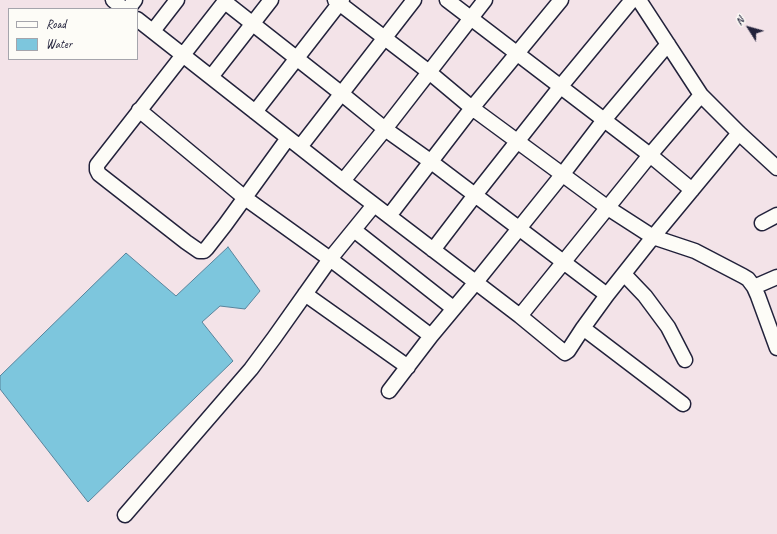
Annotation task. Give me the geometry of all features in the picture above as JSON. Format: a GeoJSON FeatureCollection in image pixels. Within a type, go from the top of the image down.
{"type":"FeatureCollection","features":[{"type":"Feature","properties":{"kind":"street"},"geometry":{"type":"LineString","coordinates":[[113,0],[123,8]]}},
{"type":"Feature","properties":{"kind":"street"},"geometry":{"type":"LineString","coordinates":[[129,8],[135,0]]}},
{"type":"Feature","properties":{"kind":"street"},"geometry":{"type":"LineString","coordinates":[[153,31],[177,0]]}},
{"type":"Feature","properties":{"kind":"street"},"geometry":{"type":"LineString","coordinates":[[211,77],[271,0]]}},
{"type":"Feature","properties":{"kind":"street"},"geometry":{"type":"LineString","coordinates":[[300,148],[414,0]]}},
{"type":"Feature","properties":{"kind":"street"},"geometry":{"type":"LineString","coordinates":[[447,0],[650,155],[692,190]]}},
{"type":"Feature","properties":{"kind":"street"},"geometry":{"type":"LineString","coordinates":[[343,181],[485,0]]}},
{"type":"Feature","properties":{"kind":"street"},"geometry":{"type":"LineString","coordinates":[[433,250],[561,86],[632,0]]}},
{"type":"Feature","properties":{"kind":"street"},"geometry":{"type":"LineString","coordinates":[[639,0],[701,95],[777,168]]}},
{"type":"Feature","properties":{"kind":"street"},"geometry":{"type":"LineString","coordinates":[[288,138],[208,248],[204,251],[199,250],[186,242],[99,174],[97,170],[97,165],[226,1],[385,129],[430,161],[607,295]]}},
{"type":"Feature","properties":{"kind":"street"},"geometry":{"type":"LineString","coordinates":[[255,112],[338,1],[429,72],[472,108],[608,208],[653,237],[701,254],[748,279],[754,286],[777,348]]}},
{"type":"Feature","properties":{"kind":"street"},"geometry":{"type":"LineString","coordinates":[[389,216],[472,108],[518,54],[557,1]]}},
{"type":"Feature","properties":{"kind":"street"},"geometry":{"type":"LineString","coordinates":[[138,20],[300,148],[520,316],[565,353],[568,351],[607,295],[739,133]]}},
{"type":"Feature","properties":{"kind":"street"},"geometry":{"type":"LineString","coordinates":[[390,392],[430,336],[476,282],[604,120],[668,44]]}},
{"type":"Feature","properties":{"kind":"street"},"geometry":{"type":"LineString","coordinates":[[520,316],[650,155],[701,95]]}},
{"type":"Feature","properties":{"kind":"street"},"geometry":{"type":"LineString","coordinates":[[139,110],[245,198],[330,259],[430,336]]}},
{"type":"Feature","properties":{"kind":"street"},"geometry":{"type":"LineString","coordinates":[[125,516],[251,369],[330,259],[374,205]]}},
{"type":"Feature","properties":{"kind":"street"},"geometry":{"type":"LineString","coordinates":[[762,223],[777,215]]}},
{"type":"Feature","properties":{"kind":"street"},"geometry":{"type":"LineString","coordinates":[[354,230],[453,308]]}},
{"type":"Feature","properties":{"kind":"street"},"geometry":{"type":"LineString","coordinates":[[624,274],[646,296],[668,327],[685,360]]}},
{"type":"Feature","properties":{"kind":"street"},"geometry":{"type":"LineString","coordinates":[[754,286],[777,277]]}},
{"type":"Feature","properties":{"kind":"street"},"geometry":{"type":"LineString","coordinates":[[305,294],[408,367]]}},
{"type":"Feature","properties":{"kind":"street"},"geometry":{"type":"LineString","coordinates":[[583,328],[683,404]]}},
{"type":"Feature","properties":{"kind":"water"},"geometry":{"type":"Polygon","coordinates":[[[228,247],[260,291],[245,309],[220,306],[202,322],[233,361],[88,502],[0,389],[0,376],[126,253],[176,296],[228,247]]]}}]}
